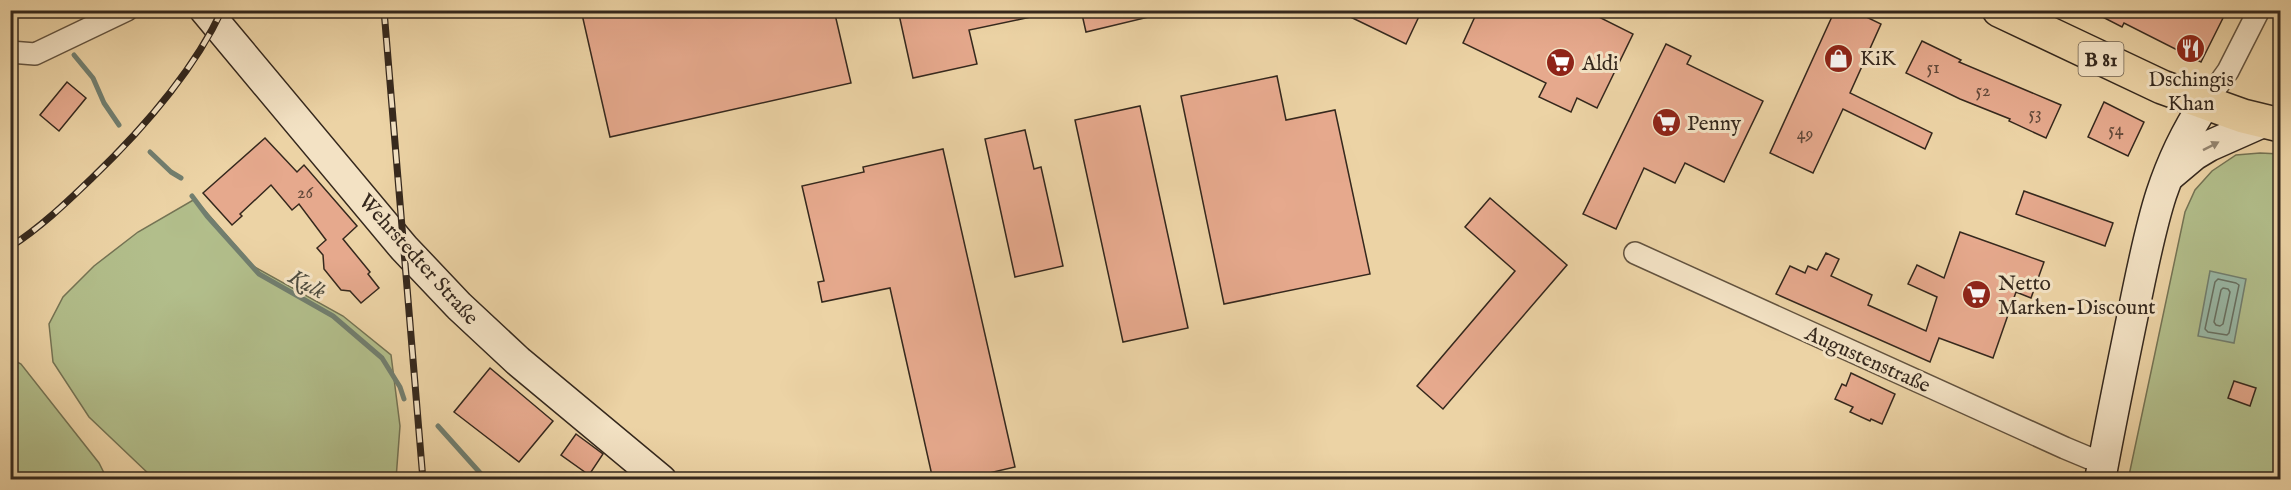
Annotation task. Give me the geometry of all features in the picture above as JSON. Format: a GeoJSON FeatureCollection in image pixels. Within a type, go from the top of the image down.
{"type":"FeatureCollection","features":[{"type":"Feature","properties":{"kind":"main road","name":"B 81"},"geometry":{"type":"LineString","coordinates":[[1999,10],[2149,82],[2205,103],[2272,123]]}},
{"type":"Feature","properties":{"kind":"street"},"geometry":{"type":"LineString","coordinates":[[10,52],[35,54],[127,10]]}},
{"type":"Feature","properties":{"kind":"street","name":"Wehrstedter Straße"},"geometry":{"type":"LineString","coordinates":[[205,10],[404,248],[459,306],[518,361],[661,480]]}},
{"type":"Feature","properties":{"kind":"street"},"geometry":{"type":"LineString","coordinates":[[2102,471],[2151,228],[2164,180],[2187,130],[2226,74],[2259,10]]}},
{"type":"Feature","properties":{"kind":"street"},"geometry":{"type":"LineString","coordinates":[[2164,180],[2194,155],[2229,136],[2272,123]]}},
{"type":"Feature","properties":{"kind":"street","name":"Augustenstraße"},"geometry":{"type":"LineString","coordinates":[[1635,253],[2088,458],[2102,471]]}},
{"type":"Feature","properties":{"kind":"green space"},"geometry":{"type":"Polygon","coordinates":[[[2280,154],[2280,479],[2128,480],[2185,212],[2195,190],[2212,171],[2236,155],[2280,154]]]}},
{"type":"Feature","properties":{"kind":"green space"},"geometry":{"type":"Polygon","coordinates":[[[195,199],[253,266],[343,316],[391,355],[400,426],[396,479],[151,479],[151,476],[89,417],[53,362],[49,324],[63,297],[94,266],[138,232],[195,199]]]}},
{"type":"Feature","properties":{"kind":"green space"},"geometry":{"type":"Polygon","coordinates":[[[10,358],[21,364],[99,463],[107,479],[11,479],[10,358]]]}},
{"type":"Feature","properties":{"kind":"water"},"geometry":{"type":"Polygon","coordinates":[[[2210,271],[2246,279],[2234,343],[2198,336],[2210,271]]]}},
{"type":"Feature","properties":{"kind":"building"},"geometry":{"type":"Polygon","coordinates":[[[581,10],[834,10],[851,83],[610,137],[581,10]]]}},
{"type":"Feature","properties":{"kind":"building"},"geometry":{"type":"Polygon","coordinates":[[[898,10],[1030,10],[1031,17],[969,30],[977,64],[913,78],[898,10]]]}},
{"type":"Feature","properties":{"kind":"building"},"geometry":{"type":"Polygon","coordinates":[[[1081,10],[1153,10],[1153,16],[1086,32],[1081,10]]]}},
{"type":"Feature","properties":{"kind":"building"},"geometry":{"type":"Polygon","coordinates":[[[1336,10],[1422,10],[1406,44],[1336,10]]]}},
{"type":"Feature","properties":{"kind":"building","name":"Aldi"},"geometry":{"type":"Polygon","coordinates":[[[1478,10],[1585,10],[1633,34],[1597,108],[1577,98],[1571,112],[1539,97],[1546,83],[1463,43],[1478,10]]]}},
{"type":"Feature","properties":{"kind":"building"},"geometry":{"type":"Polygon","coordinates":[[[1835,10],[1852,10],[1881,24],[1850,93],[1932,133],[1925,149],[1843,109],[1813,173],[1770,153],[1835,10]]]}},
{"type":"Feature","properties":{"kind":"building","name":"Dschingis Khan"},"geometry":{"type":"Polygon","coordinates":[[[2089,10],[2227,10],[2201,62],[2124,23],[2122,27],[2089,10]]]}},
{"type":"Feature","properties":{"kind":"building"},"geometry":{"type":"Polygon","coordinates":[[[1922,41],[1961,60],[1959,62],[2061,105],[2046,138],[2009,121],[2010,119],[1960,99],[1906,73],[1922,41]]]}},
{"type":"Feature","properties":{"kind":"building"},"geometry":{"type":"Polygon","coordinates":[[[1666,44],[1691,56],[1687,64],[1763,101],[1724,182],[1685,163],[1675,183],[1644,168],[1616,229],[1583,214],[1666,44]]]}},
{"type":"Feature","properties":{"kind":"building"},"geometry":{"type":"Polygon","coordinates":[[[1277,76],[1286,120],[1335,110],[1370,274],[1224,304],[1181,96],[1277,76]]]}},
{"type":"Feature","properties":{"kind":"building"},"geometry":{"type":"Polygon","coordinates":[[[67,82],[86,98],[59,131],[40,115],[67,82]]]}},
{"type":"Feature","properties":{"kind":"building"},"geometry":{"type":"Polygon","coordinates":[[[2104,102],[2144,122],[2128,156],[2088,137],[2104,102]]]}},
{"type":"Feature","properties":{"kind":"building"},"geometry":{"type":"Polygon","coordinates":[[[1140,106],[1188,328],[1123,342],[1075,120],[1140,106]]]}},
{"type":"Feature","properties":{"kind":"building"},"geometry":{"type":"Polygon","coordinates":[[[1025,130],[1034,169],[1041,167],[1063,266],[1015,277],[985,139],[1025,130]]]}},
{"type":"Feature","properties":{"kind":"building"},"geometry":{"type":"Polygon","coordinates":[[[265,138],[297,172],[304,165],[357,226],[343,239],[370,272],[368,274],[379,288],[361,303],[350,291],[341,290],[324,269],[323,255],[317,248],[326,240],[299,204],[292,210],[271,185],[240,214],[242,216],[232,225],[203,193],[265,138]]]}},
{"type":"Feature","properties":{"kind":"building"},"geometry":{"type":"Polygon","coordinates":[[[943,149],[1015,467],[959,480],[933,480],[890,288],[822,302],[818,282],[824,281],[802,186],[864,172],[863,167],[943,149]]]}},
{"type":"Feature","properties":{"kind":"building"},"geometry":{"type":"Polygon","coordinates":[[[2024,191],[2113,223],[2105,246],[2016,214],[2024,191]]]}},
{"type":"Feature","properties":{"kind":"building"},"geometry":{"type":"Polygon","coordinates":[[[1490,198],[1567,265],[1443,409],[1417,386],[1515,271],[1465,227],[1490,198]]]}},
{"type":"Feature","properties":{"kind":"building"},"geometry":{"type":"Polygon","coordinates":[[[1960,232],[2044,262],[2031,298],[2016,292],[1993,358],[1939,338],[1930,362],[1776,294],[1790,266],[1805,273],[1808,266],[1817,270],[1826,253],[1839,259],[1831,276],[1872,295],[1868,305],[1926,331],[1937,297],[1908,284],[1917,265],[1944,278],[1960,232]]]}},
{"type":"Feature","properties":{"kind":"building"},"geometry":{"type":"Polygon","coordinates":[[[490,368],[553,421],[519,462],[454,412],[490,368]]]}},
{"type":"Feature","properties":{"kind":"building"},"geometry":{"type":"Polygon","coordinates":[[[1851,373],[1895,394],[1882,424],[1850,412],[1853,407],[1835,399],[1842,384],[1846,386],[1851,373]]]}},
{"type":"Feature","properties":{"kind":"building"},"geometry":{"type":"Polygon","coordinates":[[[2234,381],[2256,388],[2250,406],[2228,398],[2234,381]]]}},
{"type":"Feature","properties":{"kind":"building"},"geometry":{"type":"Polygon","coordinates":[[[576,434],[603,454],[589,475],[561,455],[576,434]]]}},
{"type":"Feature","properties":{"kind":"waterway","name":"Kulk"},"geometry":{"type":"LineString","coordinates":[[74,55],[93,78],[104,103],[119,125]]}},
{"type":"Feature","properties":{"kind":"waterway","name":"Kulk"},"geometry":{"type":"LineString","coordinates":[[150,152],[171,172],[181,178]]}},
{"type":"Feature","properties":{"kind":"waterway","name":"Kulk"},"geometry":{"type":"LineString","coordinates":[[192,196],[259,274],[333,316],[382,358],[400,387],[404,399]]}},
{"type":"Feature","properties":{"kind":"waterway","name":"Kulk"},"geometry":{"type":"LineString","coordinates":[[438,426],[482,475],[510,480]]}},
{"type":"Feature","properties":{"kind":"railway"},"geometry":{"type":"LineString","coordinates":[[10,247],[32,232],[62,206],[110,161],[146,121],[181,78],[222,10]]}},
{"type":"Feature","properties":{"kind":"railway"},"geometry":{"type":"LineString","coordinates":[[384,10],[423,480]]}},
{"type":"Feature","properties":{"kind":"place","name":"Dschingis Khan"},"geometry":{"type":"Point","coordinates":[2191,48]}},
{"type":"Feature","properties":{"kind":"place","name":"KiK"},"geometry":{"type":"Point","coordinates":[1839,58]}},
{"type":"Feature","properties":{"kind":"place","name":"Aldi"},"geometry":{"type":"Point","coordinates":[1561,63]}},
{"type":"Feature","properties":{"kind":"place","name":"Penny"},"geometry":{"type":"Point","coordinates":[1666,123]}},
{"type":"Feature","properties":{"kind":"place","name":"Netto Marken-Discount"},"geometry":{"type":"Point","coordinates":[1977,295]}}]}
